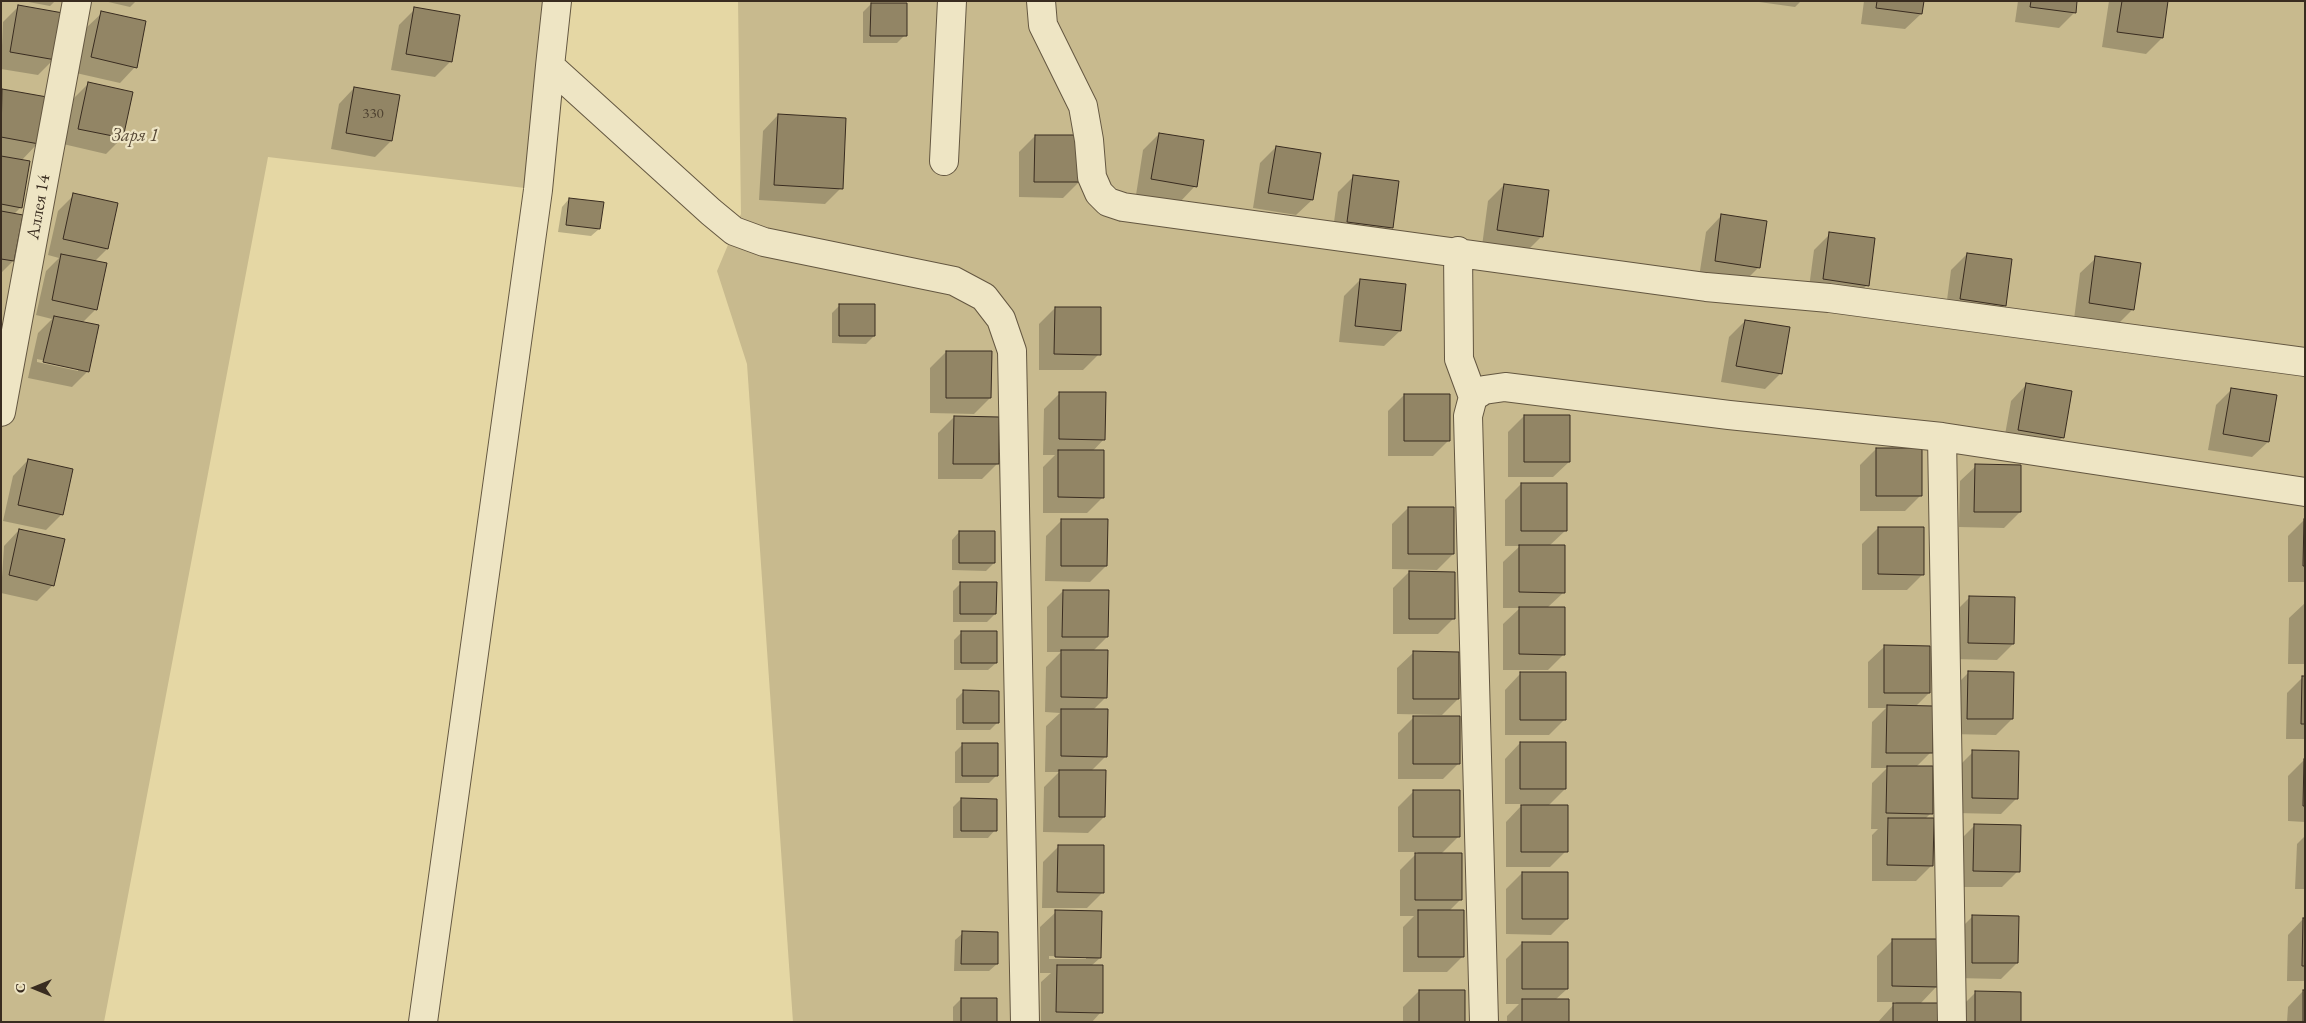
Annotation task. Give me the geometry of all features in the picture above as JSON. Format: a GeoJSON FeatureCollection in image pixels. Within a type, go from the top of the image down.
{"type":"FeatureCollection","features":[{"type":"Feature","properties":{"kind":"lane","name":"Аллея 14"},"geometry":{"type":"LineString","coordinates":[[1,412],[77,1]]}},
{"type":"Feature","properties":{"kind":"lane"},"geometry":{"type":"LineString","coordinates":[[423,1022],[538,190],[557,1]]}},
{"type":"Feature","properties":{"kind":"lane"},"geometry":{"type":"LineString","coordinates":[[944,161],[952,1]]}},
{"type":"Feature","properties":{"kind":"lane"},"geometry":{"type":"LineString","coordinates":[[1040,1],[1043,25],[1083,106],[1090,140],[1092,177],[1099,193],[1108,202],[1123,207],[1458,251],[1706,287],[1830,298],[2305,362]]}},
{"type":"Feature","properties":{"kind":"lane"},"geometry":{"type":"LineString","coordinates":[[550,66],[734,231],[764,242],[954,281],[984,297],[1001,319],[1012,351],[1025,1022]]}},
{"type":"Feature","properties":{"kind":"lane"},"geometry":{"type":"LineString","coordinates":[[1458,251],[1459,359],[1474,397]]}},
{"type":"Feature","properties":{"kind":"lane"},"geometry":{"type":"LineString","coordinates":[[1484,1022],[1468,416],[1474,397],[1484,390],[1505,387],[1729,415],[1942,437],[2305,492]]}},
{"type":"Feature","properties":{"kind":"lane"},"geometry":{"type":"LineString","coordinates":[[1942,437],[1952,1022]]}},
{"type":"Feature","properties":{"kind":"green space","name":"Заря 1"},"geometry":{"type":"Polygon","coordinates":[[[1,1],[546,1],[525,188],[268,157],[104,1022],[1,1022],[1,1]]]}},
{"type":"Feature","properties":{"kind":"green space"},"geometry":{"type":"Polygon","coordinates":[[[738,1],[2305,1],[2305,1022],[793,1022],[747,364],[717,271],[741,214],[738,1]]]}},
{"type":"Feature","properties":{"kind":"building"},"geometry":{"type":"Polygon","coordinates":[[[1877,1],[1924,1],[1922,14],[1876,8],[1877,1]]]}},
{"type":"Feature","properties":{"kind":"building"},"geometry":{"type":"Polygon","coordinates":[[[2031,1],[2077,1],[2076,13],[2030,7],[2031,1]]]}},
{"type":"Feature","properties":{"kind":"building"},"geometry":{"type":"Polygon","coordinates":[[[2122,1],[2168,1],[2163,38],[2117,32],[2122,1]]]}},
{"type":"Feature","properties":{"kind":"building"},"geometry":{"type":"Polygon","coordinates":[[[871,3],[907,3],[907,36],[870,36],[871,3]]]}},
{"type":"Feature","properties":{"kind":"building"},"geometry":{"type":"Polygon","coordinates":[[[18,5],[63,13],[56,60],[10,52],[18,5]]]}},
{"type":"Feature","properties":{"kind":"building"},"geometry":{"type":"Polygon","coordinates":[[[414,7],[460,15],[452,62],[406,54],[414,7]]]}},
{"type":"Feature","properties":{"kind":"building"},"geometry":{"type":"Polygon","coordinates":[[[101,11],[146,21],[137,68],[91,57],[101,11]]]}},
{"type":"Feature","properties":{"kind":"building"},"geometry":{"type":"Polygon","coordinates":[[[88,82],[133,92],[123,138],[78,129],[88,82]]]}},
{"type":"Feature","properties":{"kind":"building"},"geometry":{"type":"Polygon","coordinates":[[[354,87],[400,95],[392,141],[346,133],[354,87]]]}},
{"type":"Feature","properties":{"kind":"building"},"geometry":{"type":"Polygon","coordinates":[[[2,89],[47,97],[39,144],[1,137],[2,89]]]}},
{"type":"Feature","properties":{"kind":"building"},"geometry":{"type":"Polygon","coordinates":[[[778,114],[846,118],[843,189],[774,185],[778,114]]]}},
{"type":"Feature","properties":{"kind":"building"},"geometry":{"type":"Polygon","coordinates":[[[1159,133],[1204,140],[1197,187],[1151,179],[1159,133]]]}},
{"type":"Feature","properties":{"kind":"building"},"geometry":{"type":"Polygon","coordinates":[[[1035,135],[1081,135],[1080,182],[1034,182],[1035,135]]]}},
{"type":"Feature","properties":{"kind":"building"},"geometry":{"type":"Polygon","coordinates":[[[1276,146],[1321,153],[1313,200],[1268,193],[1276,146]]]}},
{"type":"Feature","properties":{"kind":"building"},"geometry":{"type":"Polygon","coordinates":[[[1,156],[30,161],[22,208],[1,204],[1,156]]]}},
{"type":"Feature","properties":{"kind":"building"},"geometry":{"type":"Polygon","coordinates":[[[1353,175],[1399,181],[1393,228],[1347,222],[1353,175]]]}},
{"type":"Feature","properties":{"kind":"building"},"geometry":{"type":"Polygon","coordinates":[[[1504,184],[1549,190],[1543,237],[1497,230],[1504,184]]]}},
{"type":"Feature","properties":{"kind":"building"},"geometry":{"type":"Polygon","coordinates":[[[73,193],[118,203],[108,249],[63,239],[73,193]]]}},
{"type":"Feature","properties":{"kind":"building"},"geometry":{"type":"Polygon","coordinates":[[[569,198],[604,202],[600,229],[566,225],[569,198]]]}},
{"type":"Feature","properties":{"kind":"building"},"geometry":{"type":"Polygon","coordinates":[[[1,211],[23,215],[14,261],[1,259],[1,211]]]}},
{"type":"Feature","properties":{"kind":"building"},"geometry":{"type":"Polygon","coordinates":[[[1721,214],[1767,221],[1760,268],[1715,261],[1721,214]]]}},
{"type":"Feature","properties":{"kind":"building"},"geometry":{"type":"Polygon","coordinates":[[[1829,232],[1875,238],[1869,286],[1823,279],[1829,232]]]}},
{"type":"Feature","properties":{"kind":"building"},"geometry":{"type":"Polygon","coordinates":[[[1967,253],[2012,259],[2006,306],[1960,299],[1967,253]]]}},
{"type":"Feature","properties":{"kind":"building"},"geometry":{"type":"Polygon","coordinates":[[[61,254],[107,263],[97,310],[52,300],[61,254]]]}},
{"type":"Feature","properties":{"kind":"building"},"geometry":{"type":"Polygon","coordinates":[[[2095,256],[2141,263],[2134,310],[2089,303],[2095,256]]]}},
{"type":"Feature","properties":{"kind":"building"},"geometry":{"type":"Polygon","coordinates":[[[1360,279],[1406,284],[1401,331],[1355,326],[1360,279]]]}},
{"type":"Feature","properties":{"kind":"building"},"geometry":{"type":"Polygon","coordinates":[[[839,304],[875,304],[875,336],[839,336],[839,304]]]}},
{"type":"Feature","properties":{"kind":"building"},"geometry":{"type":"Polygon","coordinates":[[[1055,307],[1101,307],[1101,355],[1054,354],[1055,307]]]}},
{"type":"Feature","properties":{"kind":"building"},"geometry":{"type":"Polygon","coordinates":[[[54,316],[99,325],[89,372],[43,362],[54,316]]]}},
{"type":"Feature","properties":{"kind":"building"},"geometry":{"type":"Polygon","coordinates":[[[1745,320],[1790,327],[1782,374],[1736,366],[1745,320]]]}},
{"type":"Feature","properties":{"kind":"building"},"geometry":{"type":"Polygon","coordinates":[[[946,351],[992,351],[991,398],[946,398],[946,351]]]}},
{"type":"Feature","properties":{"kind":"building"},"geometry":{"type":"Polygon","coordinates":[[[2026,383],[2072,391],[2064,438],[2018,430],[2026,383]]]}},
{"type":"Feature","properties":{"kind":"building"},"geometry":{"type":"Polygon","coordinates":[[[2231,388],[2277,395],[2269,442],[2223,434],[2231,388]]]}},
{"type":"Feature","properties":{"kind":"building"},"geometry":{"type":"Polygon","coordinates":[[[1059,392],[1106,392],[1105,440],[1059,439],[1059,392]]]}},
{"type":"Feature","properties":{"kind":"building"},"geometry":{"type":"Polygon","coordinates":[[[1404,394],[1450,394],[1450,441],[1404,441],[1404,394]]]}},
{"type":"Feature","properties":{"kind":"building"},"geometry":{"type":"Polygon","coordinates":[[[1524,415],[1570,415],[1570,462],[1524,462],[1524,415]]]}},
{"type":"Feature","properties":{"kind":"building"},"geometry":{"type":"Polygon","coordinates":[[[954,416],[999,417],[999,464],[953,464],[954,416]]]}},
{"type":"Feature","properties":{"kind":"building"},"geometry":{"type":"Polygon","coordinates":[[[1876,448],[1922,448],[1922,496],[1876,496],[1876,448]]]}},
{"type":"Feature","properties":{"kind":"building"},"geometry":{"type":"Polygon","coordinates":[[[1058,450],[1104,450],[1104,498],[1058,497],[1058,450]]]}},
{"type":"Feature","properties":{"kind":"building"},"geometry":{"type":"Polygon","coordinates":[[[28,459],[73,469],[63,515],[18,505],[28,459]]]}},
{"type":"Feature","properties":{"kind":"building"},"geometry":{"type":"Polygon","coordinates":[[[1975,464],[2021,465],[2021,512],[1974,512],[1975,464]]]}},
{"type":"Feature","properties":{"kind":"building"},"geometry":{"type":"Polygon","coordinates":[[[1521,483],[1567,483],[1567,531],[1521,531],[1521,483]]]}},
{"type":"Feature","properties":{"kind":"building"},"geometry":{"type":"Polygon","coordinates":[[[1408,507],[1454,507],[1454,554],[1408,554],[1408,507]]]}},
{"type":"Feature","properties":{"kind":"building"},"geometry":{"type":"Polygon","coordinates":[[[1061,519],[1108,519],[1107,566],[1061,566],[1061,519]]]}},
{"type":"Feature","properties":{"kind":"building"},"geometry":{"type":"Polygon","coordinates":[[[2304,519],[2305,566],[2303,566],[2304,519]]]}},
{"type":"Feature","properties":{"kind":"building"},"geometry":{"type":"Polygon","coordinates":[[[1878,527],[1924,527],[1924,575],[1878,574],[1878,527]]]}},
{"type":"Feature","properties":{"kind":"building"},"geometry":{"type":"Polygon","coordinates":[[[19,529],[65,539],[54,586],[9,575],[19,529]]]}},
{"type":"Feature","properties":{"kind":"building"},"geometry":{"type":"Polygon","coordinates":[[[959,531],[995,531],[995,563],[959,563],[959,531]]]}},
{"type":"Feature","properties":{"kind":"building"},"geometry":{"type":"Polygon","coordinates":[[[1519,545],[1565,545],[1565,593],[1519,592],[1519,545]]]}},
{"type":"Feature","properties":{"kind":"building"},"geometry":{"type":"Polygon","coordinates":[[[1409,571],[1455,572],[1455,619],[1409,619],[1409,571]]]}},
{"type":"Feature","properties":{"kind":"building"},"geometry":{"type":"Polygon","coordinates":[[[960,582],[997,582],[996,614],[960,614],[960,582]]]}},
{"type":"Feature","properties":{"kind":"building"},"geometry":{"type":"Polygon","coordinates":[[[1063,590],[1109,590],[1108,637],[1062,637],[1063,590]]]}},
{"type":"Feature","properties":{"kind":"building"},"geometry":{"type":"Polygon","coordinates":[[[1969,596],[2015,597],[2014,644],[1968,643],[1969,596]]]}},
{"type":"Feature","properties":{"kind":"building"},"geometry":{"type":"Polygon","coordinates":[[[1519,607],[1565,607],[1565,655],[1519,654],[1519,607]]]}},
{"type":"Feature","properties":{"kind":"building"},"geometry":{"type":"Polygon","coordinates":[[[961,631],[997,631],[997,663],[961,663],[961,631]]]}},
{"type":"Feature","properties":{"kind":"building"},"geometry":{"type":"Polygon","coordinates":[[[1884,645],[1930,646],[1930,693],[1884,693],[1884,645]]]}},
{"type":"Feature","properties":{"kind":"building"},"geometry":{"type":"Polygon","coordinates":[[[1061,650],[1108,650],[1107,698],[1061,697],[1061,650]]]}},
{"type":"Feature","properties":{"kind":"building"},"geometry":{"type":"Polygon","coordinates":[[[1413,651],[1459,652],[1459,699],[1413,699],[1413,651]]]}},
{"type":"Feature","properties":{"kind":"building"},"geometry":{"type":"Polygon","coordinates":[[[1968,671],[2014,672],[2013,719],[1967,719],[1968,671]]]}},
{"type":"Feature","properties":{"kind":"building"},"geometry":{"type":"Polygon","coordinates":[[[1520,672],[1566,672],[1566,720],[1520,720],[1520,672]]]}},
{"type":"Feature","properties":{"kind":"building"},"geometry":{"type":"Polygon","coordinates":[[[2302,676],[2305,676],[2305,724],[2301,724],[2302,676]]]}},
{"type":"Feature","properties":{"kind":"building"},"geometry":{"type":"Polygon","coordinates":[[[963,690],[999,691],[999,723],[963,723],[963,690]]]}},
{"type":"Feature","properties":{"kind":"building"},"geometry":{"type":"Polygon","coordinates":[[[1887,705],[1933,706],[1933,753],[1886,753],[1887,705]]]}},
{"type":"Feature","properties":{"kind":"building"},"geometry":{"type":"Polygon","coordinates":[[[1061,709],[1108,709],[1107,757],[1061,756],[1061,709]]]}},
{"type":"Feature","properties":{"kind":"building"},"geometry":{"type":"Polygon","coordinates":[[[1413,716],[1460,716],[1460,764],[1413,764],[1413,716]]]}},
{"type":"Feature","properties":{"kind":"building"},"geometry":{"type":"Polygon","coordinates":[[[1520,742],[1566,742],[1566,789],[1520,789],[1520,742]]]}},
{"type":"Feature","properties":{"kind":"building"},"geometry":{"type":"Polygon","coordinates":[[[962,743],[998,743],[998,776],[962,776],[962,743]]]}},
{"type":"Feature","properties":{"kind":"building"},"geometry":{"type":"Polygon","coordinates":[[[1972,750],[2019,751],[2018,799],[1972,798],[1972,750]]]}},
{"type":"Feature","properties":{"kind":"building"},"geometry":{"type":"Polygon","coordinates":[[[2304,759],[2305,806],[2303,806],[2304,759]]]}},
{"type":"Feature","properties":{"kind":"building"},"geometry":{"type":"Polygon","coordinates":[[[1887,766],[1933,766],[1933,814],[1886,813],[1887,766]]]}},
{"type":"Feature","properties":{"kind":"building"},"geometry":{"type":"Polygon","coordinates":[[[1059,770],[1106,770],[1105,817],[1059,817],[1059,770]]]}},
{"type":"Feature","properties":{"kind":"building"},"geometry":{"type":"Polygon","coordinates":[[[1413,790],[1460,790],[1460,837],[1413,837],[1413,790]]]}},
{"type":"Feature","properties":{"kind":"building"},"geometry":{"type":"Polygon","coordinates":[[[961,798],[997,799],[997,831],[961,831],[961,798]]]}},
{"type":"Feature","properties":{"kind":"building"},"geometry":{"type":"Polygon","coordinates":[[[1521,805],[1568,805],[1568,852],[1521,852],[1521,805]]]}},
{"type":"Feature","properties":{"kind":"building"},"geometry":{"type":"Polygon","coordinates":[[[1888,818],[1934,818],[1933,866],[1887,865],[1888,818]]]}},
{"type":"Feature","properties":{"kind":"building"},"geometry":{"type":"Polygon","coordinates":[[[1974,824],[2021,825],[2020,872],[1973,871],[1974,824]]]}},
{"type":"Feature","properties":{"kind":"building"},"geometry":{"type":"Polygon","coordinates":[[[1058,845],[1104,845],[1104,893],[1057,892],[1058,845]]]}},
{"type":"Feature","properties":{"kind":"building"},"geometry":{"type":"Polygon","coordinates":[[[1415,853],[1462,853],[1462,900],[1415,900],[1415,853]]]}},
{"type":"Feature","properties":{"kind":"building"},"geometry":{"type":"Polygon","coordinates":[[[1522,872],[1568,872],[1568,919],[1522,919],[1522,872]]]}},
{"type":"Feature","properties":{"kind":"building"},"geometry":{"type":"Polygon","coordinates":[[[1055,910],[1102,911],[1101,958],[1055,957],[1055,910]]]}},
{"type":"Feature","properties":{"kind":"building"},"geometry":{"type":"Polygon","coordinates":[[[1418,910],[1464,910],[1464,957],[1418,957],[1418,910]]]}},
{"type":"Feature","properties":{"kind":"building"},"geometry":{"type":"Polygon","coordinates":[[[1972,915],[2019,916],[2018,963],[1972,963],[1972,915]]]}},
{"type":"Feature","properties":{"kind":"building"},"geometry":{"type":"Polygon","coordinates":[[[2303,918],[2305,918],[2305,966],[2302,966],[2303,918]]]}},
{"type":"Feature","properties":{"kind":"building"},"geometry":{"type":"Polygon","coordinates":[[[962,931],[998,932],[998,964],[961,964],[962,931]]]}},
{"type":"Feature","properties":{"kind":"building"},"geometry":{"type":"Polygon","coordinates":[[[1892,939],[1939,939],[1939,987],[1892,986],[1892,939]]]}},
{"type":"Feature","properties":{"kind":"building"},"geometry":{"type":"Polygon","coordinates":[[[1522,942],[1568,942],[1568,989],[1522,989],[1522,942]]]}},
{"type":"Feature","properties":{"kind":"building"},"geometry":{"type":"Polygon","coordinates":[[[1057,965],[1103,965],[1103,1013],[1056,1012],[1057,965]]]}},
{"type":"Feature","properties":{"kind":"building"},"geometry":{"type":"Polygon","coordinates":[[[1419,990],[1465,990],[1465,1022],[1419,1022],[1419,990]]]}},
{"type":"Feature","properties":{"kind":"building"},"geometry":{"type":"Polygon","coordinates":[[[2303,990],[2305,990],[2305,1022],[2303,1022],[2303,990]]]}},
{"type":"Feature","properties":{"kind":"building"},"geometry":{"type":"Polygon","coordinates":[[[1975,991],[2021,992],[2021,1022],[1975,1022],[1975,991]]]}},
{"type":"Feature","properties":{"kind":"building"},"geometry":{"type":"Polygon","coordinates":[[[961,998],[997,998],[997,1022],[961,1022],[961,998]]]}},
{"type":"Feature","properties":{"kind":"building"},"geometry":{"type":"Polygon","coordinates":[[[1522,999],[1569,999],[1569,1022],[1522,1022],[1522,999]]]}},
{"type":"Feature","properties":{"kind":"building"},"geometry":{"type":"Polygon","coordinates":[[[1893,1003],[1940,1003],[1940,1022],[1893,1022],[1893,1003]]]}}]}
